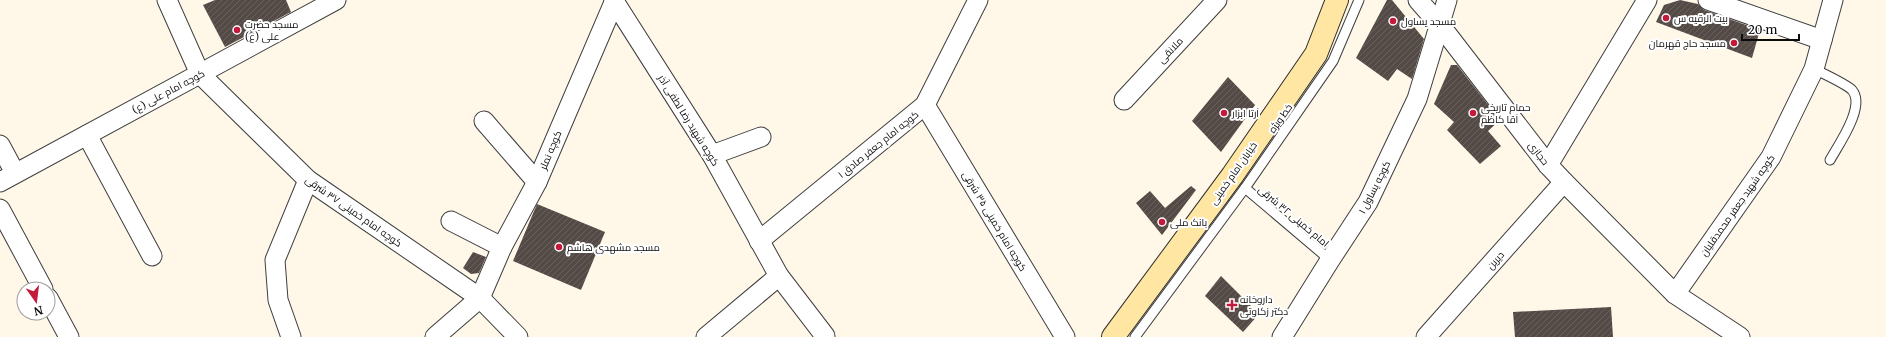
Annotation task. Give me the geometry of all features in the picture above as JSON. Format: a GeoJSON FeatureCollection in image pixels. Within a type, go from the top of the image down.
{"type":"FeatureCollection","features":[{"type":"Feature","properties":{"kind":"main road","name":"خیابان امام خمینی"},"geometry":{"type":"LineString","coordinates":[[1113,337],[1232,176],[1316,54],[1337,0]]}},
{"type":"Feature","properties":{"kind":"street"},"geometry":{"type":"LineString","coordinates":[[167,0],[200,74]]}},
{"type":"Feature","properties":{"kind":"street","name":"کوچه امام علی (ع)"},"geometry":{"type":"LineString","coordinates":[[8,177],[336,0]]}},
{"type":"Feature","properties":{"kind":"street","name":"کوچه شهید رضا لطفی آذر"},"geometry":{"type":"LineString","coordinates":[[614,0],[712,155],[779,276],[825,336],[824,337]]}},
{"type":"Feature","properties":{"kind":"street","name":"کوچه نملر"},"geometry":{"type":"LineString","coordinates":[[480,298],[502,247],[537,182],[614,0]]}},
{"type":"Feature","properties":{"kind":"street","name":"کوچه امام جعفر صادق ۱"},"geometry":{"type":"LineString","coordinates":[[759,241],[925,105],[978,0]]}},
{"type":"Feature","properties":{"kind":"street","name":"ملانقی"},"geometry":{"type":"LineString","coordinates":[[1124,100],[1217,0]]}},
{"type":"Feature","properties":{"kind":"street","name":"حجازی"},"geometry":{"type":"LineString","coordinates":[[1418,0],[1440,25],[1548,165],[1564,182],[1675,294],[1740,337]]}},
{"type":"Feature","properties":{"kind":"street","name":"کوچه یساول ۱"},"geometry":{"type":"LineString","coordinates":[[1282,337],[1368,202],[1378,182],[1417,99],[1447,0]]}},
{"type":"Feature","properties":{"kind":"street"},"geometry":{"type":"LineString","coordinates":[[1548,165],[1647,0]]}},
{"type":"Feature","properties":{"kind":"street"},"geometry":{"type":"LineString","coordinates":[[1708,0],[1822,40]]}},
{"type":"Feature","properties":{"kind":"street","name":"کوچه شهید جعفر محمدقلیان"},"geometry":{"type":"LineString","coordinates":[[1675,294],[1771,157],[1814,69],[1833,0]]}},
{"type":"Feature","properties":{"kind":"street","name":"کوچه امام خمینی ۳۷ شرقی"},"geometry":{"type":"LineString","coordinates":[[200,74],[308,180],[480,298],[518,337]]}},
{"type":"Feature","properties":{"kind":"street","name":"کوچه امام خمینی ۳۵ شرقی"},"geometry":{"type":"LineString","coordinates":[[925,105],[1065,337]]}},
{"type":"Feature","properties":{"kind":"street"},"geometry":{"type":"LineString","coordinates":[[484,120],[537,182]]}},
{"type":"Feature","properties":{"kind":"street"},"geometry":{"type":"LineString","coordinates":[[87,135],[152,256]]}},
{"type":"Feature","properties":{"kind":"street"},"geometry":{"type":"LineString","coordinates":[[712,155],[761,137]]}},
{"type":"Feature","properties":{"kind":"street"},"geometry":{"type":"LineString","coordinates":[[0,145],[8,177]]}},
{"type":"Feature","properties":{"kind":"street"},"geometry":{"type":"LineString","coordinates":[[291,337],[278,300],[276,260],[308,180]]}},
{"type":"Feature","properties":{"kind":"street","name":"دیرین"},"geometry":{"type":"LineString","coordinates":[[1426,337],[1564,182]]}},
{"type":"Feature","properties":{"kind":"street"},"geometry":{"type":"LineString","coordinates":[[0,209],[39,281]]}},
{"type":"Feature","properties":{"kind":"street"},"geometry":{"type":"LineString","coordinates":[[451,221],[502,247]]}},
{"type":"Feature","properties":{"kind":"street"},"geometry":{"type":"LineString","coordinates":[[706,337],[779,276]]}},
{"type":"Feature","properties":{"kind":"street"},"geometry":{"type":"LineString","coordinates":[[435,337],[480,298]]}},
{"type":"Feature","properties":{"kind":"street"},"geometry":{"type":"LineString","coordinates":[[56,313],[69,337]]}},
{"type":"Feature","properties":{"kind":"street"},"geometry":{"type":"LineString","coordinates":[[1710,317],[1711,337]]}},
{"type":"Feature","properties":{"kind":"lane","name":"خط ویژه"},"geometry":{"type":"LineString","coordinates":[[1135,337],[1245,188],[1333,61],[1359,0]]}},
{"type":"Feature","properties":{"kind":"lane"},"geometry":{"type":"LineString","coordinates":[[1814,69],[1852,89],[1857,99],[1856,111],[1830,160]]}},
{"type":"Feature","properties":{"kind":"lane","name":"امام خمینی ۳۲ شرقی"},"geometry":{"type":"LineString","coordinates":[[1245,188],[1330,260]]}},
{"type":"Feature","properties":{"kind":"building","name":"مسجد حضرت علی (ع)"},"geometry":{"type":"Polygon","coordinates":[[[215,0],[286,0],[291,12],[225,47],[203,5],[215,0]]]}},
{"type":"Feature","properties":{"kind":"building","name":"مسجد یساول"},"geometry":{"type":"Polygon","coordinates":[[[1387,0],[1392,0],[1424,39],[1412,79],[1397,69],[1388,81],[1356,58],[1387,0]]]}},
{"type":"Feature","properties":{"kind":"building","name":"مسجد حاج قهرمان"},"geometry":{"type":"Polygon","coordinates":[[[1680,0],[1698,4],[1704,10],[1760,30],[1752,58],[1656,22],[1664,5],[1680,0]]]}},
{"type":"Feature","properties":{"kind":"building","name":"حمام تاریخی آقا کاظم"},"geometry":{"type":"Polygon","coordinates":[[[1451,65],[1457,65],[1500,120],[1488,131],[1501,146],[1480,164],[1447,130],[1454,122],[1434,104],[1451,65]]]}},
{"type":"Feature","properties":{"kind":"building","name":"آرتا ابزار"},"geometry":{"type":"Polygon","coordinates":[[[1228,77],[1255,105],[1221,152],[1192,121],[1228,77]]]}},
{"type":"Feature","properties":{"kind":"building","name":"بانک ملی"},"geometry":{"type":"Polygon","coordinates":[[[1191,186],[1196,190],[1162,235],[1136,203],[1150,191],[1165,208],[1191,186]]]}},
{"type":"Feature","properties":{"kind":"building","name":"مسجد مشهدی هاشم"},"geometry":{"type":"Polygon","coordinates":[[[537,204],[605,232],[581,290],[513,261],[537,204]]]}},
{"type":"Feature","properties":{"kind":"building"},"geometry":{"type":"Polygon","coordinates":[[[473,252],[486,257],[479,273],[471,274],[463,268],[473,252]]]}},
{"type":"Feature","properties":{"kind":"building","name":"داروخانه دکتر زکاوتی"},"geometry":{"type":"Polygon","coordinates":[[[1221,276],[1259,314],[1243,332],[1205,296],[1221,276]]]}},
{"type":"Feature","properties":{"kind":"building"},"geometry":{"type":"Polygon","coordinates":[[[1611,307],[1613,337],[1515,337],[1513,312],[1611,307]]]}},
{"type":"Feature","properties":{"kind":"place","name":"بیت الرقیه س"},"geometry":{"type":"Point","coordinates":[1666,18]}},
{"type":"Feature","properties":{"kind":"place","name":"مسجد یساول"},"geometry":{"type":"Point","coordinates":[1393,21]}},
{"type":"Feature","properties":{"kind":"place","name":"مسجد حضرت علی (ع)"},"geometry":{"type":"Point","coordinates":[237,30]}},
{"type":"Feature","properties":{"kind":"place","name":"مسجد حاج قهرمان"},"geometry":{"type":"Point","coordinates":[1734,43]}},
{"type":"Feature","properties":{"kind":"place","name":"آرتا ابزار"},"geometry":{"type":"Point","coordinates":[1224,113]}},
{"type":"Feature","properties":{"kind":"place","name":"حمام تاریخی آقا کاظم"},"geometry":{"type":"Point","coordinates":[1473,113]}},
{"type":"Feature","properties":{"kind":"place","name":"بانک ملی"},"geometry":{"type":"Point","coordinates":[1162,222]}},
{"type":"Feature","properties":{"kind":"place","name":"مسجد مشهدی هاشم"},"geometry":{"type":"Point","coordinates":[559,247]}},
{"type":"Feature","properties":{"kind":"place","name":"داروخانه دکتر زکاوتی"},"geometry":{"type":"Point","coordinates":[1232,305]}}]}
